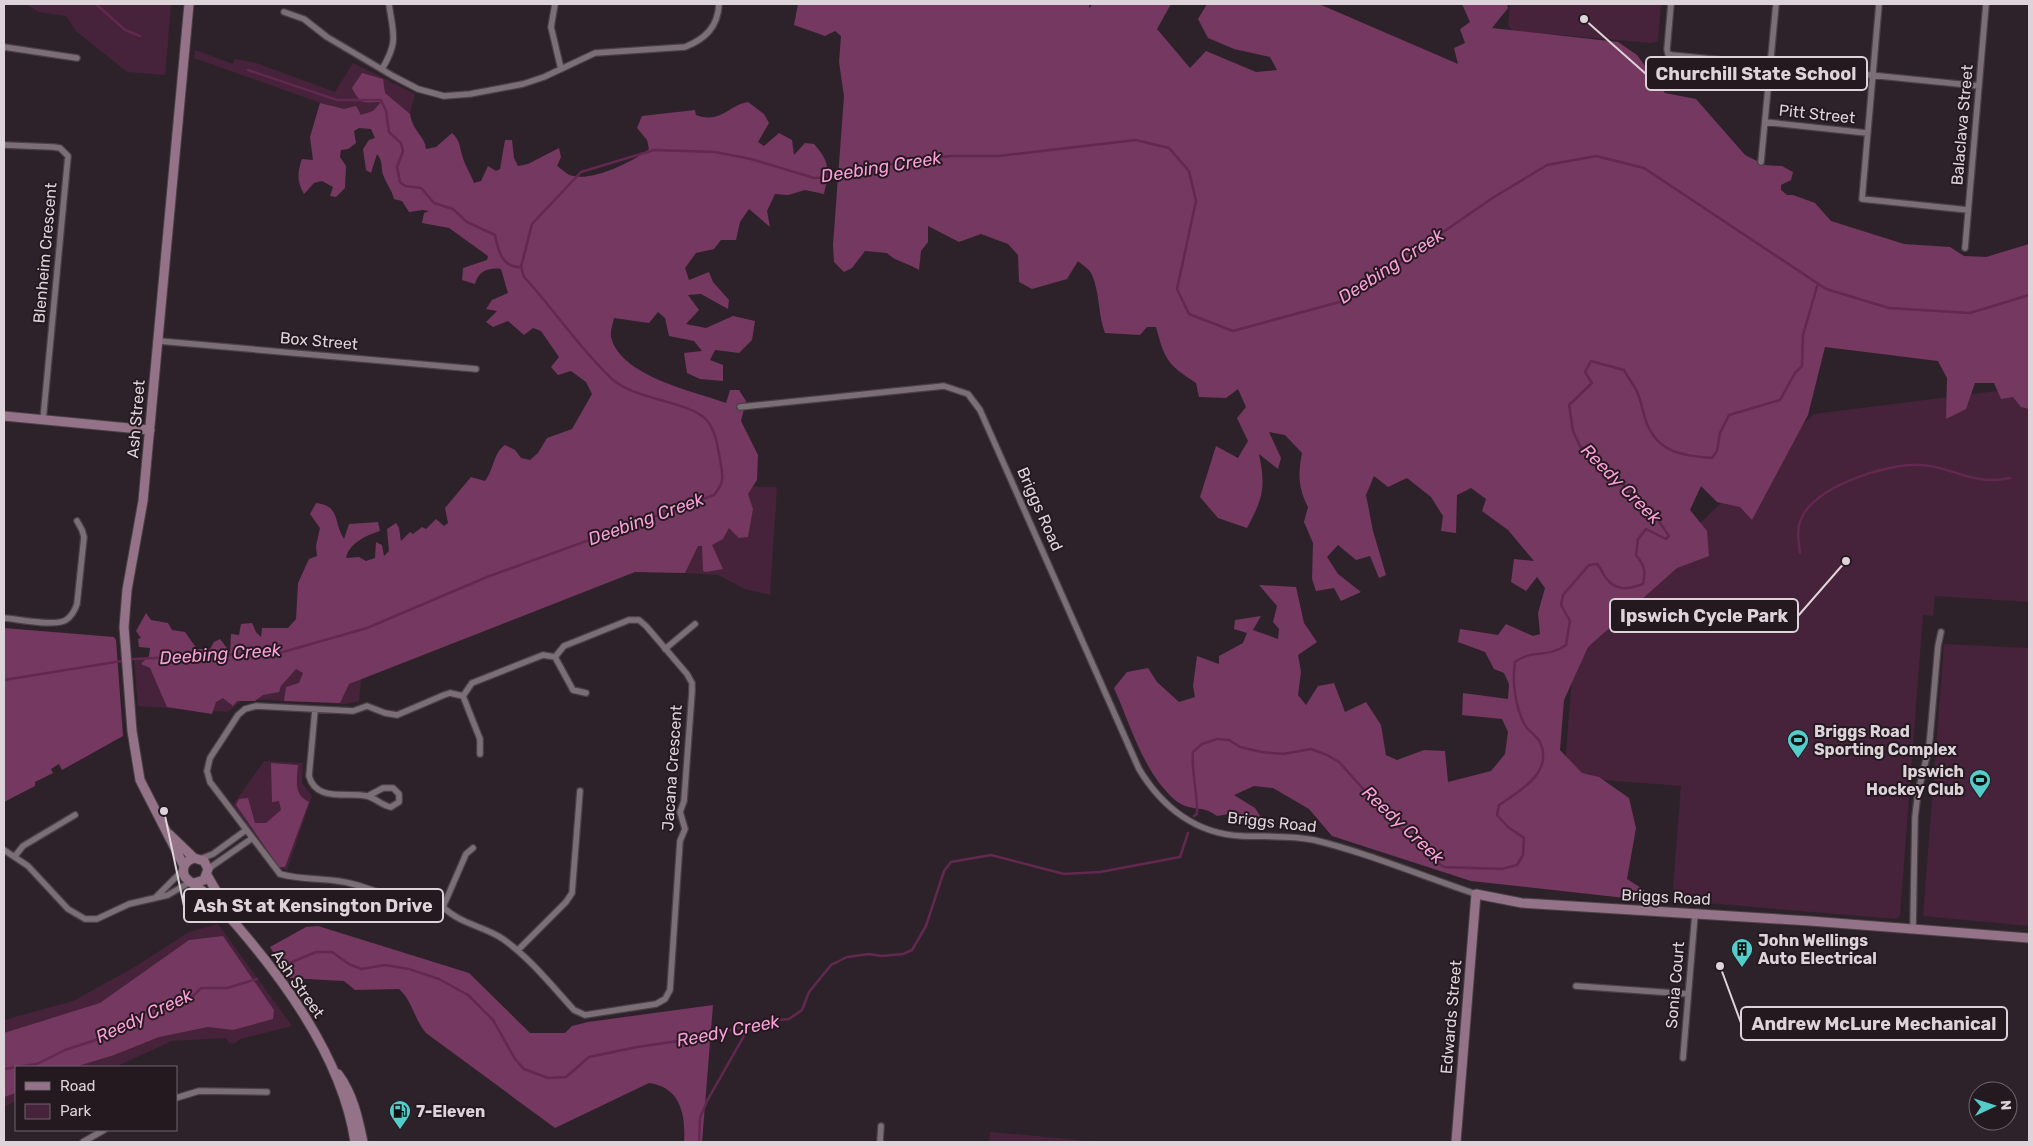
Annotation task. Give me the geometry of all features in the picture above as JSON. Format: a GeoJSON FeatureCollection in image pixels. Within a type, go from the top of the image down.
{"type":"FeatureCollection","features":[{"type":"Feature","properties":{"kind":"main road","name":"Ash Street"},"geometry":{"type":"LineString","coordinates":[[183,868],[140,780],[132,731],[124,646],[125,608],[143,501],[189,4]]}},
{"type":"Feature","properties":{"kind":"main road"},"geometry":{"type":"LineString","coordinates":[[4,416],[150,430]]}},
{"type":"Feature","properties":{"kind":"main road","name":"Ash Street"},"geometry":{"type":"LineString","coordinates":[[165,829],[197,858]]}},
{"type":"Feature","properties":{"kind":"main road"},"geometry":{"type":"LineString","coordinates":[[197,858],[207,872],[204,880],[192,882],[185,877],[183,868],[197,858]]}},
{"type":"Feature","properties":{"kind":"main road","name":"Ash Street"},"geometry":{"type":"LineString","coordinates":[[207,872],[233,922]]}},
{"type":"Feature","properties":{"kind":"main road","name":"Ash Street"},"geometry":{"type":"LineString","coordinates":[[192,882],[207,892],[296,1002],[349,1092],[363,1142]]}},
{"type":"Feature","properties":{"kind":"main road","name":"Briggs Road"},"geometry":{"type":"LineString","coordinates":[[1476,894],[1522,903],[2029,938]]}},
{"type":"Feature","properties":{"kind":"main road","name":"Edwards Street"},"geometry":{"type":"LineString","coordinates":[[1456,1142],[1476,894]]}},
{"type":"Feature","properties":{"kind":"main road","name":"Ash Street"},"geometry":{"type":"LineString","coordinates":[[334,1068],[352,1123],[355,1142]]}},
{"type":"Feature","properties":{"kind":"street"},"geometry":{"type":"LineString","coordinates":[[382,69],[393,51],[394,38],[389,4]]}},
{"type":"Feature","properties":{"kind":"street"},"geometry":{"type":"LineString","coordinates":[[556,4],[551,27],[561,69]]}},
{"type":"Feature","properties":{"kind":"street"},"geometry":{"type":"LineString","coordinates":[[284,12],[304,19],[327,37],[418,89],[444,96],[470,94],[523,84],[596,53],[685,48],[710,33],[717,21],[719,4]]}},
{"type":"Feature","properties":{"kind":"street"},"geometry":{"type":"LineString","coordinates":[[1671,4],[1668,54],[1979,86]]}},
{"type":"Feature","properties":{"kind":"street"},"geometry":{"type":"LineString","coordinates":[[1761,162],[1776,4]]}},
{"type":"Feature","properties":{"kind":"street"},"geometry":{"type":"LineString","coordinates":[[1879,4],[1862,194],[1865,200],[1968,210]]}},
{"type":"Feature","properties":{"kind":"street","name":"Balaclava Street"},"geometry":{"type":"LineString","coordinates":[[1965,248],[1986,4]]}},
{"type":"Feature","properties":{"kind":"street"},"geometry":{"type":"LineString","coordinates":[[4,47],[77,58]]}},
{"type":"Feature","properties":{"kind":"street","name":"Pitt Street"},"geometry":{"type":"LineString","coordinates":[[1765,122],[1867,133]]}},
{"type":"Feature","properties":{"kind":"street","name":"Blenheim Crescent"},"geometry":{"type":"LineString","coordinates":[[4,145],[60,148],[68,156],[43,420]]}},
{"type":"Feature","properties":{"kind":"street","name":"Box Street"},"geometry":{"type":"LineString","coordinates":[[159,340],[476,370]]}},
{"type":"Feature","properties":{"kind":"street","name":"Briggs Road"},"geometry":{"type":"LineString","coordinates":[[740,408],[944,386],[968,394],[980,410],[1139,768],[1163,802],[1190,822],[1220,833],[1312,840],[1476,894]]}},
{"type":"Feature","properties":{"kind":"street"},"geometry":{"type":"LineString","coordinates":[[4,618],[56,623],[65,621],[74,613],[77,604],[84,537],[77,521]]}},
{"type":"Feature","properties":{"kind":"street","name":"Jacana Crescent"},"geometry":{"type":"LineString","coordinates":[[463,696],[450,693],[444,694],[397,715],[385,713],[367,706],[353,711],[256,706],[245,709],[238,715],[210,758],[207,771],[210,782],[251,839],[280,874],[293,878],[352,884],[428,908],[443,908],[453,917],[492,932],[518,950],[574,1010],[585,1015],[656,1004],[665,1000],[670,990],[680,841],[685,830],[680,812],[684,801],[692,683],[687,674],[639,620],[629,620],[564,646],[555,657]]}},
{"type":"Feature","properties":{"kind":"street"},"geometry":{"type":"LineString","coordinates":[[665,648],[696,624]]}},
{"type":"Feature","properties":{"kind":"street"},"geometry":{"type":"LineString","coordinates":[[1913,929],[1915,817],[1918,792],[1929,748],[1938,646],[1941,632]]}},
{"type":"Feature","properties":{"kind":"street"},"geometry":{"type":"LineString","coordinates":[[480,754],[480,739],[463,696],[472,683],[543,655],[555,657],[573,690],[586,694]]}},
{"type":"Feature","properties":{"kind":"street"},"geometry":{"type":"LineString","coordinates":[[315,710],[309,776],[312,786],[320,793],[368,796],[385,806],[391,807],[398,802],[399,794],[393,788],[383,788],[368,796]]}},
{"type":"Feature","properties":{"kind":"street"},"geometry":{"type":"LineString","coordinates":[[518,950],[566,902],[572,893],[580,791]]}},
{"type":"Feature","properties":{"kind":"street"},"geometry":{"type":"LineString","coordinates":[[15,856],[23,846],[75,815]]}},
{"type":"Feature","properties":{"kind":"street"},"geometry":{"type":"LineString","coordinates":[[197,858],[213,854],[246,830]]}},
{"type":"Feature","properties":{"kind":"street"},"geometry":{"type":"LineString","coordinates":[[207,872],[251,839]]}},
{"type":"Feature","properties":{"kind":"street"},"geometry":{"type":"LineString","coordinates":[[443,908],[466,854],[474,848]]}},
{"type":"Feature","properties":{"kind":"street"},"geometry":{"type":"LineString","coordinates":[[4,850],[28,866],[68,909],[85,919],[97,919],[129,904],[168,895],[192,882]]}},
{"type":"Feature","properties":{"kind":"street"},"geometry":{"type":"LineString","coordinates":[[156,897],[183,868]]}},
{"type":"Feature","properties":{"kind":"street","name":"Sonia Court"},"geometry":{"type":"LineString","coordinates":[[1684,1058],[1695,914]]}},
{"type":"Feature","properties":{"kind":"street"},"geometry":{"type":"LineString","coordinates":[[1576,986],[1688,994]]}},
{"type":"Feature","properties":{"kind":"street"},"geometry":{"type":"LineString","coordinates":[[178,1097],[199,1091],[268,1092]]}},
{"type":"Feature","properties":{"kind":"street"},"geometry":{"type":"LineString","coordinates":[[880,1142],[881,1126]]}},
{"type":"Feature","properties":{"kind":"street"},"geometry":{"type":"LineString","coordinates":[[86,1142],[102,1131]]}},
{"type":"Feature","properties":{"kind":"green space"},"geometry":{"type":"Polygon","coordinates":[[[25,4],[171,4],[165,75],[127,72],[76,31],[66,16],[39,12],[25,4]]]}},
{"type":"Feature","properties":{"kind":"green space"},"geometry":{"type":"Polygon","coordinates":[[[1510,4],[1661,4],[1658,41],[1651,43],[1513,31],[1508,25],[1510,4]]]}},
{"type":"Feature","properties":{"kind":"green space"},"geometry":{"type":"Polygon","coordinates":[[[195,50],[233,64],[235,59],[256,63],[335,92],[353,63],[415,94],[405,133],[194,58],[195,50]]]}},
{"type":"Feature","properties":{"kind":"green space"},"geometry":{"type":"Polygon","coordinates":[[[2029,387],[2029,602],[1935,596],[1933,616],[1923,615],[1900,915],[1896,919],[1672,900],[1681,786],[1564,777],[1574,653],[1696,527],[1814,414],[2029,387]]]}},
{"type":"Feature","properties":{"kind":"green space"},"geometry":{"type":"Polygon","coordinates":[[[722,486],[777,487],[770,595],[745,589],[718,575],[637,570],[361,679],[359,701],[346,704],[248,699],[241,701],[228,712],[138,706],[134,659],[283,652],[722,486]]]}},
{"type":"Feature","properties":{"kind":"green space","name":"Ipswich Hockey Club"},"geometry":{"type":"Polygon","coordinates":[[[1944,644],[2029,648],[2029,926],[1923,916],[1944,644]]]}},
{"type":"Feature","properties":{"kind":"green space"},"geometry":{"type":"Polygon","coordinates":[[[264,761],[303,763],[302,783],[312,796],[287,870],[278,867],[233,805],[264,761]]]}},
{"type":"Feature","properties":{"kind":"green space"},"geometry":{"type":"Polygon","coordinates":[[[218,924],[292,1026],[240,1039],[234,1044],[229,1043],[226,1038],[172,1041],[117,1066],[15,1066],[15,1102],[4,1107],[4,1020],[73,1001],[133,968],[189,932],[218,924]]]}},
{"type":"Feature","properties":{"kind":"green space"},"geometry":{"type":"Polygon","coordinates":[[[990,1132],[1101,1142],[989,1142],[990,1132]]]}},
{"type":"Feature","properties":{"kind":"shaded area"},"geometry":{"type":"Polygon","coordinates":[[[798,4],[1089,4],[1089,8],[1093,4],[1171,4],[1157,29],[1190,68],[1206,51],[1256,72],[1277,70],[1270,57],[1234,49],[1208,38],[1198,19],[1207,4],[1319,4],[1458,64],[1454,48],[1465,43],[1460,29],[1470,22],[1462,4],[1507,4],[1508,8],[1492,28],[1618,42],[1637,55],[1665,93],[1696,99],[1745,155],[1765,165],[1782,166],[1793,172],[1791,180],[1781,185],[1781,190],[1787,195],[1793,195],[1815,203],[1831,221],[1904,244],[1950,247],[1964,256],[1986,257],[2029,244],[2029,409],[2021,407],[2013,397],[2001,399],[1994,383],[1975,383],[1966,409],[1946,419],[1947,378],[1938,361],[1825,347],[1808,415],[1752,520],[1740,507],[1717,502],[1701,486],[1690,510],[1707,531],[1709,556],[1677,568],[1588,647],[1564,700],[1560,750],[1582,773],[1599,777],[1629,798],[1636,828],[1627,879],[1644,890],[1643,900],[1471,881],[1332,836],[1309,809],[1273,788],[1254,786],[1234,795],[1255,808],[1264,822],[1235,813],[1217,816],[1206,810],[1186,806],[1175,800],[1154,776],[1139,748],[1114,688],[1127,672],[1148,668],[1157,682],[1179,702],[1195,697],[1193,686],[1197,656],[1219,664],[1219,656],[1243,643],[1247,633],[1234,629],[1235,620],[1261,616],[1253,630],[1278,639],[1279,629],[1273,622],[1277,606],[1259,585],[1296,587],[1304,623],[1317,642],[1298,655],[1301,672],[1298,695],[1306,705],[1318,686],[1334,683],[1345,712],[1366,702],[1381,725],[1386,755],[1397,760],[1424,750],[1445,751],[1448,782],[1491,771],[1505,754],[1508,732],[1502,719],[1462,715],[1463,693],[1508,699],[1509,684],[1504,673],[1494,669],[1485,652],[1458,642],[1460,629],[1498,635],[1506,624],[1533,636],[1540,634],[1538,613],[1545,588],[1537,577],[1526,591],[1511,582],[1514,559],[1534,561],[1508,530],[1482,511],[1486,499],[1471,488],[1457,495],[1456,533],[1441,531],[1443,516],[1431,497],[1407,478],[1388,487],[1374,476],[1366,495],[1373,531],[1386,575],[1379,578],[1370,556],[1356,560],[1338,545],[1327,557],[1338,574],[1361,592],[1341,601],[1334,588],[1316,591],[1312,579],[1313,543],[1304,522],[1308,507],[1302,493],[1300,480],[1302,453],[1285,435],[1269,432],[1281,458],[1278,469],[1259,454],[1262,492],[1257,509],[1247,528],[1218,518],[1200,497],[1216,446],[1238,458],[1248,441],[1237,418],[1246,407],[1238,389],[1226,398],[1199,397],[1196,383],[1179,371],[1168,360],[1156,327],[1147,327],[1140,335],[1105,333],[1095,282],[1088,269],[1078,261],[1067,279],[1032,289],[1019,282],[1018,255],[1008,244],[981,234],[959,242],[928,226],[928,242],[921,251],[919,270],[887,253],[865,251],[852,268],[844,272],[834,262],[833,245],[844,96],[839,62],[841,36],[835,31],[825,36],[794,25],[798,4]]]}},
{"type":"Feature","properties":{"kind":"shaded area"},"geometry":{"type":"Polygon","coordinates":[[[362,73],[383,79],[385,93],[410,114],[414,125],[424,141],[426,149],[436,147],[452,133],[458,142],[474,183],[481,181],[488,166],[496,171],[500,169],[505,140],[512,140],[514,158],[518,166],[528,164],[559,148],[561,157],[557,166],[571,175],[591,176],[623,165],[649,149],[647,140],[637,128],[642,116],[695,110],[696,115],[712,117],[748,102],[764,114],[769,123],[758,142],[764,146],[779,133],[792,140],[794,155],[805,143],[814,144],[820,151],[826,162],[828,173],[824,194],[805,190],[788,195],[775,194],[767,211],[770,227],[749,209],[740,222],[736,240],[721,240],[714,249],[696,253],[685,268],[689,280],[709,272],[713,282],[729,300],[728,309],[701,294],[688,295],[699,310],[686,324],[706,328],[733,316],[755,321],[752,340],[739,353],[715,350],[710,360],[723,365],[723,381],[700,379],[687,373],[684,353],[702,351],[694,341],[669,336],[665,318],[658,312],[649,323],[614,318],[611,330],[611,337],[617,351],[628,362],[660,380],[726,403],[730,390],[739,390],[746,401],[741,421],[758,455],[757,480],[748,494],[753,509],[748,537],[739,538],[729,528],[723,539],[712,545],[723,569],[703,571],[702,546],[698,546],[685,573],[635,572],[349,684],[340,703],[284,701],[286,687],[299,683],[303,673],[296,669],[281,686],[279,692],[263,695],[255,701],[237,701],[233,706],[223,698],[216,702],[212,714],[167,707],[150,668],[141,664],[149,656],[150,648],[139,647],[138,639],[141,638],[136,631],[146,613],[151,620],[168,623],[172,630],[185,632],[197,649],[210,649],[214,642],[220,639],[230,652],[231,634],[239,635],[241,624],[252,623],[256,632],[261,637],[262,628],[288,628],[296,619],[298,583],[309,559],[317,556],[316,546],[320,528],[310,514],[316,503],[324,505],[333,511],[344,539],[349,524],[378,522],[380,531],[364,537],[355,544],[346,558],[359,557],[366,561],[375,558],[376,542],[382,545],[384,556],[389,551],[387,529],[396,523],[399,528],[401,541],[410,532],[413,534],[422,527],[426,529],[436,519],[444,526],[448,523],[445,508],[471,477],[485,481],[501,448],[505,445],[515,450],[521,458],[530,460],[538,453],[547,438],[572,429],[592,394],[586,382],[571,371],[558,375],[551,367],[559,357],[541,331],[533,328],[524,335],[508,321],[493,327],[486,322],[497,311],[486,309],[492,300],[508,293],[501,269],[492,269],[481,273],[475,284],[462,280],[463,268],[487,260],[488,256],[449,228],[422,223],[424,213],[429,211],[409,212],[402,201],[394,199],[385,180],[377,154],[371,173],[366,170],[363,149],[369,140],[375,138],[371,129],[359,128],[354,131],[356,143],[348,149],[341,150],[340,157],[346,166],[345,188],[336,197],[330,196],[333,187],[322,181],[314,183],[304,194],[298,177],[299,169],[302,159],[313,160],[310,137],[320,103],[344,109],[356,106],[361,115],[373,111],[381,102],[364,102],[355,94],[352,88],[362,73]]]}},
{"type":"Feature","properties":{"kind":"shaded area"},"geometry":{"type":"Polygon","coordinates":[[[4,628],[114,637],[116,640],[123,736],[62,770],[59,764],[51,769],[53,773],[35,782],[35,786],[4,802],[4,628]]]}},
{"type":"Feature","properties":{"kind":"shaded area"},"geometry":{"type":"Polygon","coordinates":[[[271,763],[298,765],[298,791],[309,802],[285,867],[279,867],[236,805],[239,799],[248,798],[255,823],[266,823],[281,810],[279,801],[272,802],[271,763]]]}},
{"type":"Feature","properties":{"kind":"shaded area"},"geometry":{"type":"Polygon","coordinates":[[[318,926],[469,973],[530,1033],[565,1033],[572,1026],[588,1022],[713,1005],[702,1142],[684,1142],[684,1122],[679,1104],[668,1090],[649,1083],[555,1128],[426,1033],[407,999],[399,989],[355,990],[344,981],[289,978],[270,947],[306,927],[318,926]]]}},
{"type":"Feature","properties":{"kind":"shaded area"},"geometry":{"type":"Polygon","coordinates":[[[223,936],[274,1010],[273,1019],[233,1030],[208,1027],[159,1037],[114,1055],[78,1066],[15,1066],[15,1093],[4,1097],[4,1033],[100,1003],[189,940],[223,936]]]}},
{"type":"Feature","properties":{"kind":"waterway"},"geometry":{"type":"LineString","coordinates":[[96,4],[125,30],[140,36]]}},
{"type":"Feature","properties":{"kind":"waterway"},"geometry":{"type":"LineString","coordinates":[[248,70],[337,100],[381,100],[386,111],[389,132],[401,143],[403,151],[397,167],[400,182],[405,186],[421,188],[434,203],[453,209],[467,222],[495,235],[505,261],[509,265],[521,267]]}},
{"type":"Feature","properties":{"kind":"waterway","name":"Deebing Creek"},"geometry":{"type":"LineString","coordinates":[[4,680],[134,659],[283,652],[367,628],[487,577],[714,495],[722,482],[722,475],[716,441],[709,423],[701,415],[678,405],[635,392],[611,378],[588,354],[524,277],[521,267],[532,224],[581,172],[654,150],[715,152],[751,159],[814,178],[830,177],[864,168],[950,156],[998,156],[1136,140],[1169,148],[1189,171],[1196,201],[1177,289],[1189,314],[1233,331],[1343,301],[1494,197],[1547,165],[1596,156],[1644,168],[1826,289],[1889,308],[1970,313],[2029,295]]}},
{"type":"Feature","properties":{"kind":"waterway","name":"Reedy Creek"},"geometry":{"type":"LineString","coordinates":[[1194,816],[1197,814],[1197,806],[1193,752],[1202,744],[1217,739],[1229,740],[1240,747],[1283,754],[1311,749],[1339,762],[1383,811],[1431,858],[1444,867],[1502,869],[1517,865],[1523,855],[1524,838],[1508,827],[1497,815],[1499,805],[1533,780],[1542,763],[1543,753],[1540,742],[1527,727],[1519,710],[1514,686],[1515,662],[1529,655],[1553,652],[1566,645],[1570,621],[1561,605],[1563,595],[1589,565],[1597,564],[1614,586],[1628,588],[1643,584],[1644,568],[1636,555],[1638,539],[1646,529],[1666,539],[1669,536],[1658,520],[1600,461],[1580,446],[1573,431],[1569,405],[1592,383],[1585,372],[1591,361],[1624,370],[1638,394],[1647,424],[1658,441],[1665,447],[1682,454],[1712,458],[1717,451],[1720,433],[1729,415],[1780,400],[1795,373],[1802,366],[1803,335],[1818,283]]}},
{"type":"Feature","properties":{"kind":"waterway"},"geometry":{"type":"LineString","coordinates":[[1800,553],[1799,527],[1801,519],[1809,507],[1821,496],[1853,479],[1907,465],[1933,466],[1985,480],[2010,478]]}},
{"type":"Feature","properties":{"kind":"waterway","name":"Reedy Creek"},"geometry":{"type":"LineString","coordinates":[[280,967],[316,952],[332,952],[349,964],[361,969],[385,965],[409,969],[439,979],[468,995],[493,1020],[515,1059],[524,1069],[548,1078],[566,1077],[589,1057],[637,1047],[699,1038],[766,1021],[789,1019],[802,1010],[809,992],[831,965],[847,957],[869,954],[882,956],[903,954],[912,950],[926,926],[944,871],[951,862],[991,855],[1064,874],[1100,872],[1180,857],[1188,833]]}},
{"type":"Feature","properties":{"kind":"waterway","name":"Reedy Creek"},"geometry":{"type":"LineString","coordinates":[[24,1066],[37,1064],[65,1050],[117,1033],[128,1020],[150,1010],[191,998],[201,988],[227,988],[257,979]]}},
{"type":"Feature","properties":{"kind":"waterway"},"geometry":{"type":"LineString","coordinates":[[699,1142],[700,1118],[707,1101],[749,1027]]}},
{"type":"Feature","properties":{"kind":"waterway","name":"Reedy Creek"},"geometry":{"type":"LineString","coordinates":[[4,1069],[15,1067]]}},
{"type":"Feature","properties":{"kind":"place","name":"Churchill State School"},"geometry":{"type":"Point","coordinates":[1584,19]}},
{"type":"Feature","properties":{"kind":"place","name":"Ipswich Cycle Park"},"geometry":{"type":"Point","coordinates":[1846,561]}},
{"type":"Feature","properties":{"kind":"place","name":"Briggs Road Sporting Complex"},"geometry":{"type":"Point","coordinates":[1798,759]}},
{"type":"Feature","properties":{"kind":"place","name":"Ipswich Hockey Club"},"geometry":{"type":"Point","coordinates":[1980,799]}},
{"type":"Feature","properties":{"kind":"place","name":"Ash St at Kensington Drive"},"geometry":{"type":"Point","coordinates":[164,811]}},
{"type":"Feature","properties":{"kind":"place","name":"Andrew McLure Mechanical"},"geometry":{"type":"Point","coordinates":[1720,966]}},
{"type":"Feature","properties":{"kind":"place","name":"John Wellings Auto Electrical"},"geometry":{"type":"Point","coordinates":[1742,968]}},
{"type":"Feature","properties":{"kind":"place","name":"7-Eleven"},"geometry":{"type":"Point","coordinates":[400,1130]}}]}
